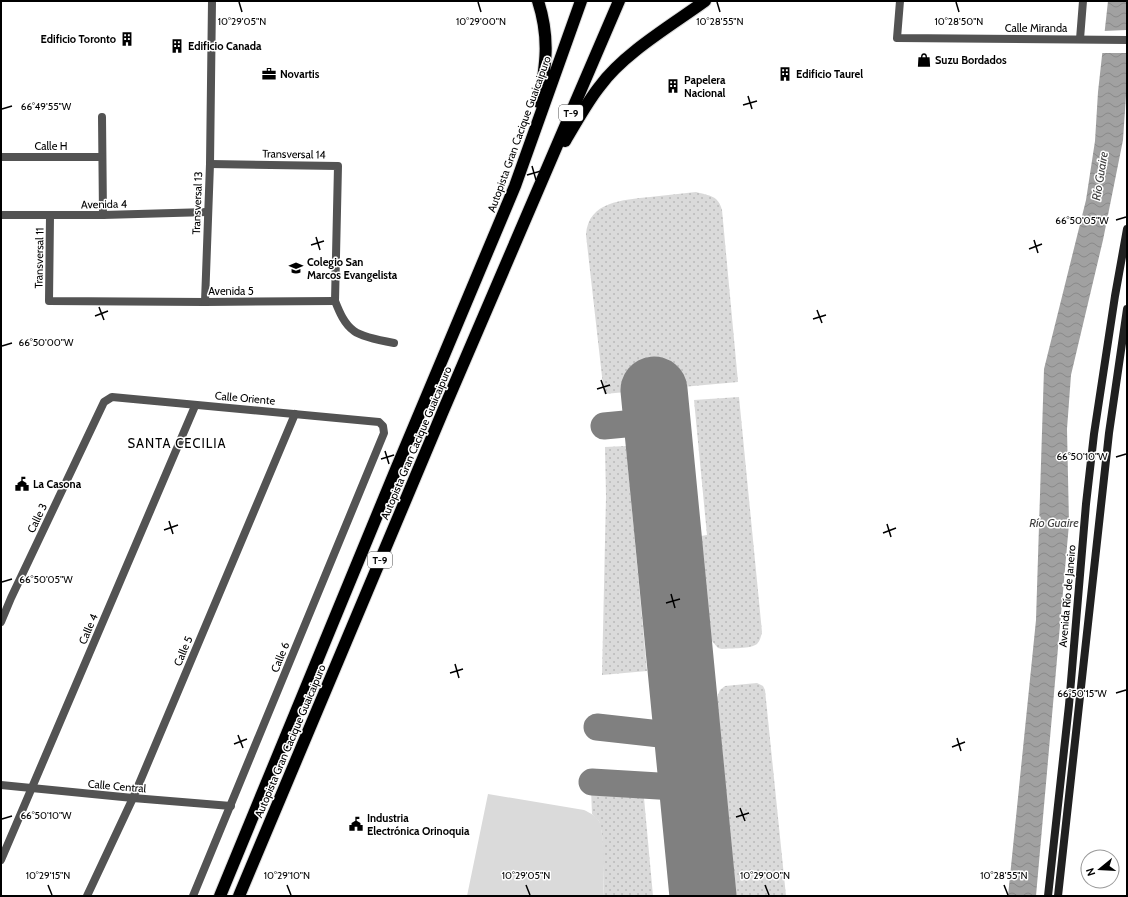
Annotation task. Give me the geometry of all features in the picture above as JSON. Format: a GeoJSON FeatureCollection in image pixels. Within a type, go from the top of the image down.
{"type":"FeatureCollection","features":[{"type":"Feature","properties":{"kind":"highway"},"geometry":{"type":"LineString","coordinates":[[528,150],[544,74],[546,43],[544,20],[538,1]]}},
{"type":"Feature","properties":{"kind":"highway","name":"Autopista Gran Cacique Guaicaipuro"},"geometry":{"type":"LineString","coordinates":[[220,896],[515,186],[581,1]]}},
{"type":"Feature","properties":{"kind":"highway","name":"Autopista Gran Cacique Guaicaipuro"},"geometry":{"type":"LineString","coordinates":[[239,896],[530,207],[619,1]]}},
{"type":"Feature","properties":{"kind":"highway"},"geometry":{"type":"LineString","coordinates":[[530,207],[561,147],[600,85],[622,63],[643,46],[705,1]]}},
{"type":"Feature","properties":{"kind":"street","name":"Transversal 13"},"geometry":{"type":"LineString","coordinates":[[206,302],[210,164],[212,1]]}},
{"type":"Feature","properties":{"kind":"street","name":"Calle Miranda"},"geometry":{"type":"LineString","coordinates":[[900,1],[898,38],[1127,40]]}},
{"type":"Feature","properties":{"kind":"street"},"geometry":{"type":"LineString","coordinates":[[1082,39],[1083,1]]}},
{"type":"Feature","properties":{"kind":"street"},"geometry":{"type":"LineString","coordinates":[[102,116],[103,215]]}},
{"type":"Feature","properties":{"kind":"street","name":"Calle H"},"geometry":{"type":"LineString","coordinates":[[1,157],[102,157]]}},
{"type":"Feature","properties":{"kind":"street","name":"Transversal 14"},"geometry":{"type":"LineString","coordinates":[[210,164],[338,166],[335,301]]}},
{"type":"Feature","properties":{"kind":"street","name":"Avenida 4"},"geometry":{"type":"LineString","coordinates":[[1,215],[50,216],[208,212]]}},
{"type":"Feature","properties":{"kind":"street","name":"Transversal 11"},"geometry":{"type":"LineString","coordinates":[[49,301],[50,216]]}},
{"type":"Feature","properties":{"kind":"street","name":"Avenida Río de Janeiro"},"geometry":{"type":"LineString","coordinates":[[1048,896],[1092,457],[1115,296],[1127,229]]}},
{"type":"Feature","properties":{"kind":"street","name":"Avenida 5"},"geometry":{"type":"LineString","coordinates":[[49,301],[335,301]]}},
{"type":"Feature","properties":{"kind":"street"},"geometry":{"type":"LineString","coordinates":[[335,301],[341,316],[354,331],[372,338],[394,343]]}},
{"type":"Feature","properties":{"kind":"street","name":"Avenida Río de Janeiro"},"geometry":{"type":"LineString","coordinates":[[1058,896],[1109,433],[1127,309]]}},
{"type":"Feature","properties":{"kind":"street","name":"Calle Oriente"},"geometry":{"type":"LineString","coordinates":[[104,402],[112,397],[195,406],[379,422],[383,426]]}},
{"type":"Feature","properties":{"kind":"street","name":"Calle 3"},"geometry":{"type":"LineString","coordinates":[[1,622],[104,402]]}},
{"type":"Feature","properties":{"kind":"street","name":"Calle 4"},"geometry":{"type":"LineString","coordinates":[[1,860],[195,406]]}},
{"type":"Feature","properties":{"kind":"street","name":"Calle 5"},"geometry":{"type":"LineString","coordinates":[[87,896],[133,798],[295,414]]}},
{"type":"Feature","properties":{"kind":"street","name":"Calle 6"},"geometry":{"type":"LineString","coordinates":[[193,896],[384,433],[383,426]]}},
{"type":"Feature","properties":{"kind":"street","name":"Calle Central"},"geometry":{"type":"LineString","coordinates":[[1,785],[231,806]]}},
{"type":"Feature","properties":{"kind":"shaded area"},"geometry":{"type":"Polygon","coordinates":[[[696,192],[709,195],[716,199],[722,210],[738,382],[604,394],[586,235],[588,224],[593,215],[600,209],[618,201],[696,192]]]}},
{"type":"Feature","properties":{"kind":"shaded area"},"geometry":{"type":"Polygon","coordinates":[[[739,397],[762,632],[759,641],[754,646],[746,648],[722,649],[718,648],[711,640],[701,536],[707,535],[694,400],[739,397]]]}},
{"type":"Feature","properties":{"kind":"shaded area"},"geometry":{"type":"Polygon","coordinates":[[[626,446],[647,671],[602,675],[606,497],[605,447],[626,446]]]}},
{"type":"Feature","properties":{"kind":"shaded area"},"geometry":{"type":"Polygon","coordinates":[[[757,683],[763,686],[765,690],[786,896],[736,896],[717,698],[720,690],[725,686],[757,683]]]}},
{"type":"Feature","properties":{"kind":"shaded area"},"geometry":{"type":"Polygon","coordinates":[[[591,789],[644,798],[653,896],[604,896],[602,833],[599,821],[592,814],[591,789]]]}},
{"type":"Feature","properties":{"kind":"shaded area"},"geometry":{"type":"Polygon","coordinates":[[[488,794],[584,810],[596,817],[601,826],[602,835],[604,896],[467,896],[488,794]]]}},
{"type":"Feature","properties":{"kind":"water","name":"Río Guaire"},"geometry":{"type":"Polygon","coordinates":[[[1108,1],[1127,1],[1127,81],[1123,140],[1103,240],[1071,375],[1067,429],[1069,524],[1036,896],[1008,896],[1036,620],[1044,369],[1086,200],[1095,141],[1098,92],[1108,1]]]}},
{"type":"Feature","properties":{"kind":"pier"},"geometry":{"type":"Polygon","coordinates":[[[1127,30],[1127,53],[1101,53],[1103,31],[1127,30]]]}},
{"type":"Feature","properties":{"kind":"taxiway"},"geometry":{"type":"LineString","coordinates":[[604,426],[657,421]]}},
{"type":"Feature","properties":{"kind":"taxiway"},"geometry":{"type":"LineString","coordinates":[[597,727],[687,737]]}},
{"type":"Feature","properties":{"kind":"taxiway"},"geometry":{"type":"LineString","coordinates":[[592,782],[692,788]]}},
{"type":"Feature","properties":{"kind":"runway"},"geometry":{"type":"LineString","coordinates":[[654,390],[703,896]]}},
{"type":"Feature","properties":{"kind":"place","name":"Edificio Toronto"},"geometry":{"type":"Point","coordinates":[127,39]}},
{"type":"Feature","properties":{"kind":"place","name":"Edificio Canada"},"geometry":{"type":"Point","coordinates":[177,46]}},
{"type":"Feature","properties":{"kind":"place","name":"Suzu Bordados"},"geometry":{"type":"Point","coordinates":[924,60]}},
{"type":"Feature","properties":{"kind":"place","name":"Novartis"},"geometry":{"type":"Point","coordinates":[269,74]}},
{"type":"Feature","properties":{"kind":"place","name":"Edificio Taurel"},"geometry":{"type":"Point","coordinates":[785,74]}},
{"type":"Feature","properties":{"kind":"place","name":"Papelera Nacional"},"geometry":{"type":"Point","coordinates":[673,86]}},
{"type":"Feature","properties":{"kind":"place","name":"Colegio San Marcos Evangelista"},"geometry":{"type":"Point","coordinates":[296,268]}},
{"type":"Feature","properties":{"kind":"place","name":"La Casona"},"geometry":{"type":"Point","coordinates":[22,484]}},
{"type":"Feature","properties":{"kind":"place","name":"Industria Electrónica Orinoquia"},"geometry":{"type":"Point","coordinates":[356,824]}},
{"type":"Feature","properties":{"kind":"district","name":"SANTA CECILIA"},"geometry":{"type":"Point","coordinates":[177,443]}}]}
